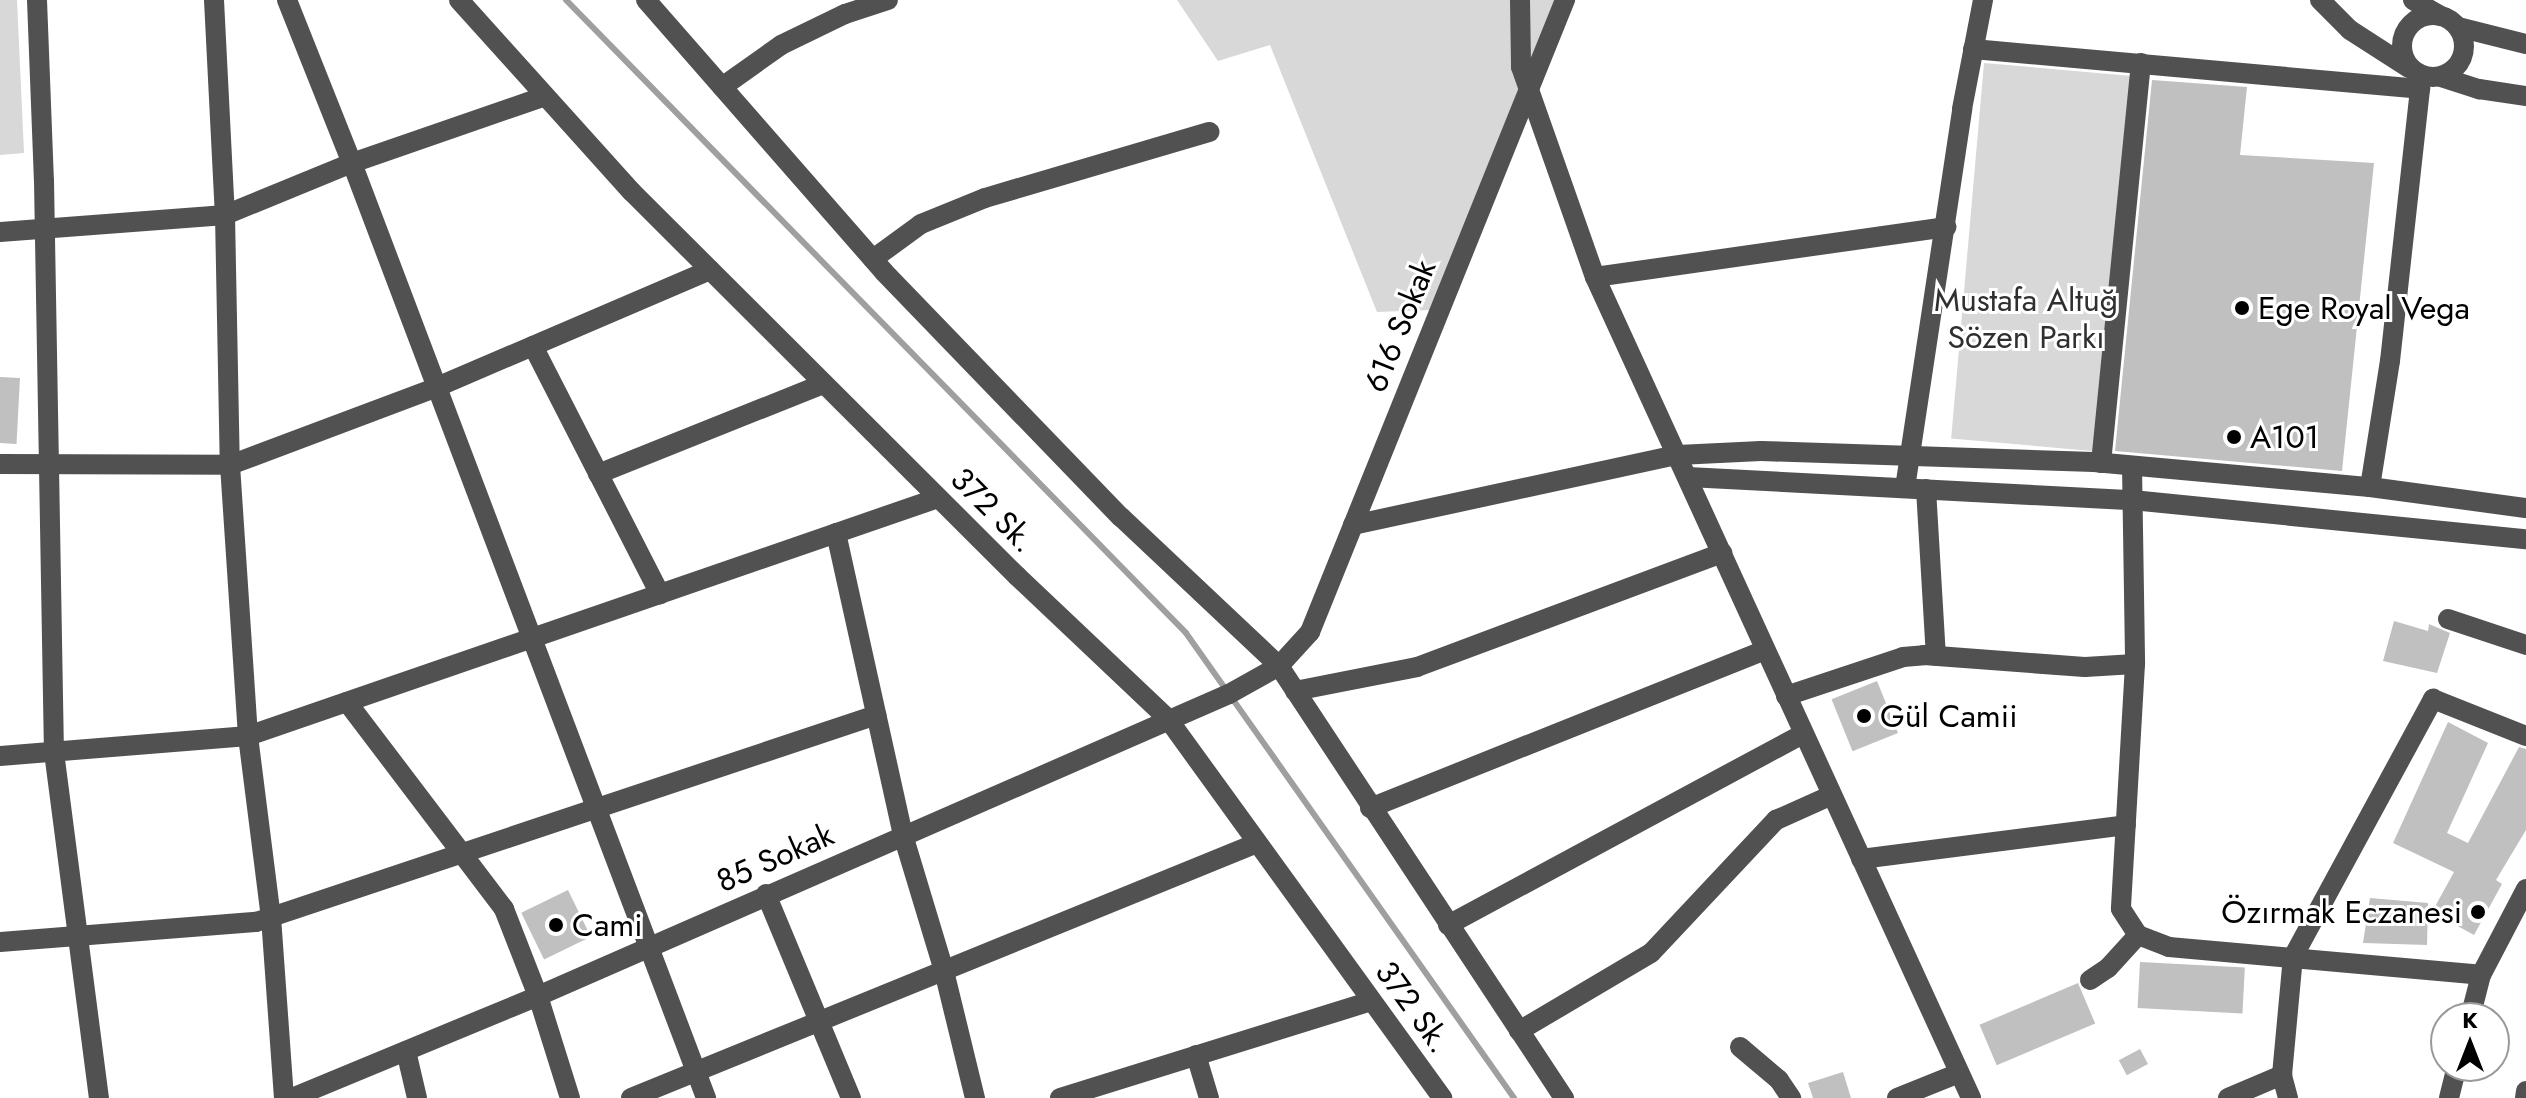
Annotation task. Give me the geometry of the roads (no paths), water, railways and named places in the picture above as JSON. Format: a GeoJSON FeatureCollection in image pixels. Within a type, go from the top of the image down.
{"type":"FeatureCollection","features":[{"type":"Feature","properties":{"kind":"street"},"geometry":{"type":"LineString","coordinates":[[37,0],[45,229],[54,752],[99,1098]]}},
{"type":"Feature","properties":{"kind":"street"},"geometry":{"type":"LineString","coordinates":[[214,0],[225,215],[230,465],[248,736],[271,917],[284,1098]]}},
{"type":"Feature","properties":{"kind":"street"},"geometry":{"type":"LineString","coordinates":[[287,0],[352,163],[706,1098]]}},
{"type":"Feature","properties":{"kind":"street","name":"372 Sk."},"geometry":{"type":"LineString","coordinates":[[459,0],[632,192],[938,498],[1168,719],[1442,1098]]}},
{"type":"Feature","properties":{"kind":"street"},"geometry":{"type":"LineString","coordinates":[[646,0],[873,259],[1121,517],[1279,666],[1564,1098]]}},
{"type":"Feature","properties":{"kind":"street"},"geometry":{"type":"LineString","coordinates":[[722,87],[781,45],[845,14],[888,0]]}},
{"type":"Feature","properties":{"kind":"street"},"geometry":{"type":"LineString","coordinates":[[1520,0],[1521,67],[1595,277],[1971,1098]]}},
{"type":"Feature","properties":{"kind":"street","name":"616 Sokak"},"geometry":{"type":"LineString","coordinates":[[1279,666],[1310,632],[1527,87],[1565,0]]}},
{"type":"Feature","properties":{"kind":"street"},"geometry":{"type":"LineString","coordinates":[[1905,488],[1983,0]]}},
{"type":"Feature","properties":{"kind":"street"},"geometry":{"type":"LineString","coordinates":[[2320,0],[2350,30],[2423,78],[2450,72],[2463,56],[2463,37],[2450,22],[2413,0]]}},
{"type":"Feature","properties":{"kind":"street"},"geometry":{"type":"LineString","coordinates":[[2370,487],[2390,361],[2423,78],[2402,52],[2405,31],[2420,17],[2450,22],[2526,44]]}},
{"type":"Feature","properties":{"kind":"street"},"geometry":{"type":"LineString","coordinates":[[1973,49],[2141,63],[2423,78],[2526,96]]}},
{"type":"Feature","properties":{"kind":"street"},"geometry":{"type":"LineString","coordinates":[[2101,463],[2141,63]]}},
{"type":"Feature","properties":{"kind":"street"},"geometry":{"type":"LineString","coordinates":[[0,232],[225,215],[352,163],[545,96]]}},
{"type":"Feature","properties":{"kind":"street"},"geometry":{"type":"LineString","coordinates":[[873,259],[921,224],[985,198],[1209,132]]}},
{"type":"Feature","properties":{"kind":"street"},"geometry":{"type":"LineString","coordinates":[[1595,277],[1946,227]]}},
{"type":"Feature","properties":{"kind":"street"},"geometry":{"type":"LineString","coordinates":[[0,464],[230,465],[437,387],[710,270]]}},
{"type":"Feature","properties":{"kind":"street"},"geometry":{"type":"LineString","coordinates":[[533,346],[660,594]]}},
{"type":"Feature","properties":{"kind":"street"},"geometry":{"type":"LineString","coordinates":[[598,474],[823,384]]}},
{"type":"Feature","properties":{"kind":"street"},"geometry":{"type":"LineString","coordinates":[[1353,525],[1678,455],[1761,451],[2101,463],[2370,487],[2526,508]]}},
{"type":"Feature","properties":{"kind":"street"},"geometry":{"type":"LineString","coordinates":[[2132,466],[2135,664],[2121,909],[2138,935],[2169,947],[2481,975]]}},
{"type":"Feature","properties":{"kind":"street"},"geometry":{"type":"LineString","coordinates":[[1688,477],[2132,500],[2526,539]]}},
{"type":"Feature","properties":{"kind":"street"},"geometry":{"type":"LineString","coordinates":[[1926,489],[1930,656]]}},
{"type":"Feature","properties":{"kind":"street"},"geometry":{"type":"LineString","coordinates":[[0,756],[248,736],[938,498]]}},
{"type":"Feature","properties":{"kind":"street"},"geometry":{"type":"LineString","coordinates":[[836,533],[903,835],[944,971],[975,1098]]}},
{"type":"Feature","properties":{"kind":"street"},"geometry":{"type":"LineString","coordinates":[[1295,691],[1417,667],[1722,553]]}},
{"type":"Feature","properties":{"kind":"street"},"geometry":{"type":"LineString","coordinates":[[2448,619],[2526,645]]}},
{"type":"Feature","properties":{"kind":"street"},"geometry":{"type":"LineString","coordinates":[[1370,808],[1765,650]]}},
{"type":"Feature","properties":{"kind":"street"},"geometry":{"type":"LineString","coordinates":[[1786,696],[1903,657],[1930,656],[2085,667],[2135,664]]}},
{"type":"Feature","properties":{"kind":"street","name":"85 Sokak"},"geometry":{"type":"LineString","coordinates":[[292,1098],[538,996],[1229,694],[1279,666]]}},
{"type":"Feature","properties":{"kind":"street"},"geometry":{"type":"LineString","coordinates":[[2288,1098],[2282,1075],[2293,957],[2433,699],[2526,736]]}},
{"type":"Feature","properties":{"kind":"street"},"geometry":{"type":"LineString","coordinates":[[347,702],[504,909],[538,996],[570,1098]]}},
{"type":"Feature","properties":{"kind":"street"},"geometry":{"type":"LineString","coordinates":[[0,942],[256,922],[876,715]]}},
{"type":"Feature","properties":{"kind":"street"},"geometry":{"type":"LineString","coordinates":[[1448,925],[1803,734]]}},
{"type":"Feature","properties":{"kind":"street"},"geometry":{"type":"LineString","coordinates":[[1519,1031],[1651,953],[1776,820],[1832,795]]}},
{"type":"Feature","properties":{"kind":"street"},"geometry":{"type":"LineString","coordinates":[[1861,859],[2126,825]]}},
{"type":"Feature","properties":{"kind":"street"},"geometry":{"type":"LineString","coordinates":[[631,1098],[1257,843]]}},
{"type":"Feature","properties":{"kind":"street"},"geometry":{"type":"LineString","coordinates":[[2474,1002],[2481,975],[2526,889]]}},
{"type":"Feature","properties":{"kind":"street"},"geometry":{"type":"LineString","coordinates":[[766,894],[851,1098]]}},
{"type":"Feature","properties":{"kind":"street"},"geometry":{"type":"LineString","coordinates":[[2090,980],[2108,968],[2138,935]]}},
{"type":"Feature","properties":{"kind":"street"},"geometry":{"type":"LineString","coordinates":[[1060,1098],[1371,1001]]}},
{"type":"Feature","properties":{"kind":"street"},"geometry":{"type":"LineString","coordinates":[[1740,1047],[1779,1080],[1791,1098]]}},
{"type":"Feature","properties":{"kind":"street"},"geometry":{"type":"LineString","coordinates":[[406,1051],[417,1098]]}},
{"type":"Feature","properties":{"kind":"street"},"geometry":{"type":"LineString","coordinates":[[1196,1055],[1209,1098]]}},
{"type":"Feature","properties":{"kind":"street"},"geometry":{"type":"LineString","coordinates":[[1897,1098],[1959,1073]]}},
{"type":"Feature","properties":{"kind":"street"},"geometry":{"type":"LineString","coordinates":[[2228,1098],[2282,1075]]}},
{"type":"Feature","properties":{"kind":"street"},"geometry":{"type":"LineString","coordinates":[[2525,1098],[2526,1091]]}},
{"type":"Feature","properties":{"kind":"waterway"},"geometry":{"type":"LineString","coordinates":[[566,0],[1186,633],[1514,1098]]}},
{"type":"Feature","properties":{"kind":"place","name":"Ege Royal Vega"},"geometry":{"type":"Point","coordinates":[2242,308]}},
{"type":"Feature","properties":{"kind":"place","name":"A101"},"geometry":{"type":"Point","coordinates":[2234,437]}},
{"type":"Feature","properties":{"kind":"place","name":"Gül Camii"},"geometry":{"type":"Point","coordinates":[1864,716]}},
{"type":"Feature","properties":{"kind":"place","name":"Özırmak Eczanesi"},"geometry":{"type":"Point","coordinates":[2478,912]}},
{"type":"Feature","properties":{"kind":"place","name":"Cami"},"geometry":{"type":"Point","coordinates":[556,925]}},
{"type":"Feature","properties":{"kind":"park label","name":"Mustafa Altuğ Sözen Parkı"},"geometry":{"type":"Point","coordinates":[2026,320]}}]}
